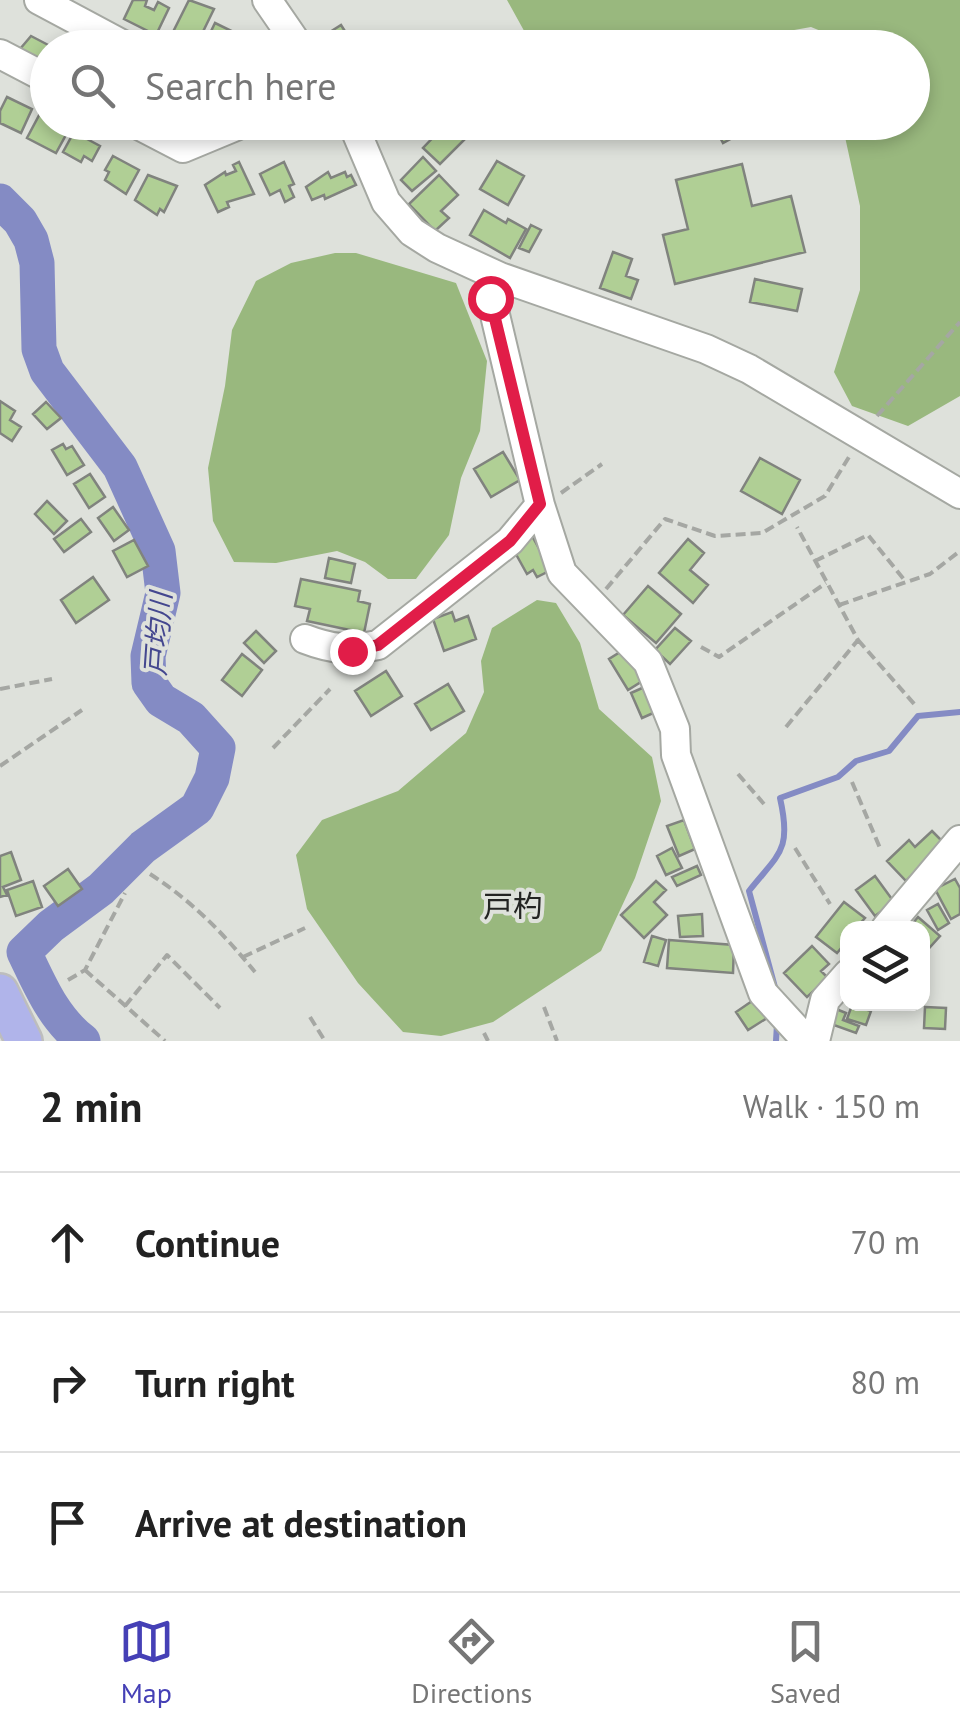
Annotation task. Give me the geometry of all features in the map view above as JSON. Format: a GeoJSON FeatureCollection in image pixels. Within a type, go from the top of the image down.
{"type":"FeatureCollection","features":[{"type":"Feature","properties":{"kind":"main road"},"geometry":{"type":"LineString","coordinates":[[0,992],[24,1041]]}},
{"type":"Feature","properties":{"kind":"street"},"geometry":{"type":"LineString","coordinates":[[39,0],[95,30]]}},
{"type":"Feature","properties":{"kind":"street"},"geometry":{"type":"LineString","coordinates":[[267,0],[288,30]]}},
{"type":"Feature","properties":{"kind":"street"},"geometry":{"type":"LineString","coordinates":[[0,54],[30,69]]}},
{"type":"Feature","properties":{"kind":"street"},"geometry":{"type":"LineString","coordinates":[[167,140],[183,148],[202,140]]}},
{"type":"Feature","properties":{"kind":"street"},"geometry":{"type":"LineString","coordinates":[[360,140],[386,202],[412,232],[500,276],[706,349],[749,369],[960,494]]}},
{"type":"Feature","properties":{"kind":"street"},"geometry":{"type":"LineString","coordinates":[[500,276],[490,298],[562,573],[648,662],[668,705],[676,729],[676,755],[763,993],[807,1041]]}},
{"type":"Feature","properties":{"kind":"street"},"geometry":{"type":"LineString","coordinates":[[305,639],[352,651],[378,645],[510,541],[545,503]]}},
{"type":"Feature","properties":{"kind":"street"},"geometry":{"type":"LineString","coordinates":[[892,921],[960,840]]}},
{"type":"Feature","properties":{"kind":"street"},"geometry":{"type":"LineString","coordinates":[[815,1041],[825,1000],[840,983]]}},
{"type":"Feature","properties":{"kind":"path"},"geometry":{"type":"LineString","coordinates":[[594,603],[665,520],[715,536],[762,532],[825,496],[874,419],[960,322]]}},
{"type":"Feature","properties":{"kind":"path"},"geometry":{"type":"LineString","coordinates":[[545,503],[602,464]]}},
{"type":"Feature","properties":{"kind":"path"},"geometry":{"type":"LineString","coordinates":[[797,527],[858,640],[916,706]]}},
{"type":"Feature","properties":{"kind":"path"},"geometry":{"type":"LineString","coordinates":[[816,561],[868,535],[906,582]]}},
{"type":"Feature","properties":{"kind":"path"},"geometry":{"type":"LineString","coordinates":[[839,605],[930,574],[960,551]]}},
{"type":"Feature","properties":{"kind":"path"},"geometry":{"type":"LineString","coordinates":[[701,647],[720,657],[827,582]]}},
{"type":"Feature","properties":{"kind":"path"},"geometry":{"type":"LineString","coordinates":[[786,727],[858,640]]}},
{"type":"Feature","properties":{"kind":"path"},"geometry":{"type":"LineString","coordinates":[[0,690],[52,678]]}},
{"type":"Feature","properties":{"kind":"path"},"geometry":{"type":"LineString","coordinates":[[274,748],[330,689]]}},
{"type":"Feature","properties":{"kind":"path"},"geometry":{"type":"LineString","coordinates":[[0,766],[82,710]]}},
{"type":"Feature","properties":{"kind":"path"},"geometry":{"type":"LineString","coordinates":[[738,774],[764,804]]}},
{"type":"Feature","properties":{"kind":"path"},"geometry":{"type":"LineString","coordinates":[[852,782],[880,848]]}},
{"type":"Feature","properties":{"kind":"path"},"geometry":{"type":"LineString","coordinates":[[795,848],[830,904]]}},
{"type":"Feature","properties":{"kind":"path"},"geometry":{"type":"LineString","coordinates":[[150,874],[195,905],[254,972]]}},
{"type":"Feature","properties":{"kind":"path"},"geometry":{"type":"LineString","coordinates":[[68,980],[85,970],[125,893]]}},
{"type":"Feature","properties":{"kind":"path"},"geometry":{"type":"LineString","coordinates":[[242,957],[305,928]]}},
{"type":"Feature","properties":{"kind":"path"},"geometry":{"type":"LineString","coordinates":[[125,1006],[167,955],[220,1008]]}},
{"type":"Feature","properties":{"kind":"path"},"geometry":{"type":"LineString","coordinates":[[85,970],[165,1041]]}},
{"type":"Feature","properties":{"kind":"path"},"geometry":{"type":"LineString","coordinates":[[544,1007],[556,1041]]}},
{"type":"Feature","properties":{"kind":"path"},"geometry":{"type":"LineString","coordinates":[[310,1017],[325,1041]]}},
{"type":"Feature","properties":{"kind":"path"},"geometry":{"type":"LineString","coordinates":[[484,1033],[488,1041]]}},
{"type":"Feature","properties":{"kind":"green space"},"geometry":{"type":"Polygon","coordinates":[[[507,0],[960,0],[960,396],[908,426],[852,406],[834,372],[860,290],[860,206],[846,140],[930,140],[930,30],[524,30],[507,0]]]}},
{"type":"Feature","properties":{"kind":"green space"},"geometry":{"type":"Polygon","coordinates":[[[335,253],[356,253],[456,283],[487,361],[480,431],[461,478],[449,535],[416,579],[388,579],[365,562],[337,551],[276,563],[234,562],[213,521],[208,468],[232,330],[256,281],[291,263],[335,253]]]}},
{"type":"Feature","properties":{"kind":"green space"},"geometry":{"type":"Polygon","coordinates":[[[537,600],[556,603],[580,643],[599,709],[652,757],[661,801],[635,878],[601,951],[493,1022],[441,1036],[403,1032],[358,983],[307,909],[296,855],[322,820],[398,791],[466,733],[484,692],[481,661],[492,628],[537,600]]]}},
{"type":"Feature","properties":{"kind":"building"},"geometry":{"type":"Polygon","coordinates":[[[133,0],[147,0],[145,6],[154,10],[158,2],[169,8],[158,30],[146,30],[124,19],[133,0]]]}},
{"type":"Feature","properties":{"kind":"building"},"geometry":{"type":"Polygon","coordinates":[[[189,0],[214,9],[204,30],[174,30],[189,0]]]}},
{"type":"Feature","properties":{"kind":"building"},"geometry":{"type":"Polygon","coordinates":[[[215,23],[230,30],[212,30],[215,23]]]}},
{"type":"Feature","properties":{"kind":"building"},"geometry":{"type":"Polygon","coordinates":[[[30,37],[30,54],[20,49],[30,37]]]}},
{"type":"Feature","properties":{"kind":"building"},"geometry":{"type":"Polygon","coordinates":[[[7,97],[30,108],[21,133],[0,123],[0,111],[7,97]]]}},
{"type":"Feature","properties":{"kind":"building"},"geometry":{"type":"Polygon","coordinates":[[[31,140],[63,140],[56,153],[31,140]]]}},
{"type":"Feature","properties":{"kind":"building"},"geometry":{"type":"Polygon","coordinates":[[[70,140],[89,140],[100,146],[92,161],[84,156],[81,162],[63,152],[70,140]]]}},
{"type":"Feature","properties":{"kind":"building"},"geometry":{"type":"Polygon","coordinates":[[[431,140],[464,140],[440,164],[423,148],[431,140]]]}},
{"type":"Feature","properties":{"kind":"building"},"geometry":{"type":"Polygon","coordinates":[[[113,156],[139,170],[126,194],[105,180],[109,172],[105,170],[113,156]]]}},
{"type":"Feature","properties":{"kind":"building"},"geometry":{"type":"Polygon","coordinates":[[[423,157],[436,171],[412,191],[401,180],[423,157]]]}},
{"type":"Feature","properties":{"kind":"building"},"geometry":{"type":"Polygon","coordinates":[[[497,161],[524,176],[508,205],[480,189],[497,161]]]}},
{"type":"Feature","properties":{"kind":"building"},"geometry":{"type":"Polygon","coordinates":[[[239,162],[254,194],[227,202],[229,207],[218,212],[205,185],[225,172],[226,175],[236,171],[233,165],[239,162]]]}},
{"type":"Feature","properties":{"kind":"building"},"geometry":{"type":"Polygon","coordinates":[[[284,162],[294,184],[289,186],[294,197],[285,202],[280,190],[270,195],[260,174],[284,162]]]}},
{"type":"Feature","properties":{"kind":"building"},"geometry":{"type":"Polygon","coordinates":[[[742,164],[752,206],[791,196],[805,252],[675,284],[663,235],[688,229],[676,180],[742,164]]]}},
{"type":"Feature","properties":{"kind":"building"},"geometry":{"type":"Polygon","coordinates":[[[328,172],[331,178],[345,172],[356,185],[325,199],[324,195],[312,200],[306,187],[328,172]]]}},
{"type":"Feature","properties":{"kind":"building"},"geometry":{"type":"Polygon","coordinates":[[[148,175],[177,186],[164,212],[160,209],[157,215],[135,200],[148,175]]]}},
{"type":"Feature","properties":{"kind":"building"},"geometry":{"type":"Polygon","coordinates":[[[439,175],[458,195],[441,211],[449,218],[435,231],[409,204],[439,175]]]}},
{"type":"Feature","properties":{"kind":"building"},"geometry":{"type":"Polygon","coordinates":[[[484,210],[526,229],[510,258],[470,235],[484,210]]]}},
{"type":"Feature","properties":{"kind":"building"},"geometry":{"type":"Polygon","coordinates":[[[531,225],[541,230],[529,252],[519,248],[531,225]]]}},
{"type":"Feature","properties":{"kind":"building"},"geometry":{"type":"Polygon","coordinates":[[[613,252],[632,259],[626,276],[638,280],[631,299],[600,288],[613,252]]]}},
{"type":"Feature","properties":{"kind":"building"},"geometry":{"type":"Polygon","coordinates":[[[755,279],[802,289],[797,311],[750,302],[755,279]]]}},
{"type":"Feature","properties":{"kind":"building"},"geometry":{"type":"Polygon","coordinates":[[[0,401],[15,411],[10,420],[21,427],[12,441],[0,433],[0,401]]]}},
{"type":"Feature","properties":{"kind":"building"},"geometry":{"type":"Polygon","coordinates":[[[46,402],[61,418],[47,429],[33,414],[46,402]]]}},
{"type":"Feature","properties":{"kind":"building"},"geometry":{"type":"Polygon","coordinates":[[[63,444],[66,449],[72,446],[84,465],[67,475],[52,450],[63,444]]]}},
{"type":"Feature","properties":{"kind":"building"},"geometry":{"type":"Polygon","coordinates":[[[503,452],[520,480],[491,497],[474,469],[503,452]]]}},
{"type":"Feature","properties":{"kind":"building"},"geometry":{"type":"Polygon","coordinates":[[[760,458],[800,480],[782,514],[741,491],[760,458]]]}},
{"type":"Feature","properties":{"kind":"building"},"geometry":{"type":"Polygon","coordinates":[[[90,474],[105,497],[89,508],[74,484],[90,474]]]}},
{"type":"Feature","properties":{"kind":"building"},"geometry":{"type":"Polygon","coordinates":[[[47,501],[67,521],[54,534],[35,514],[47,501]]]}},
{"type":"Feature","properties":{"kind":"building"},"geometry":{"type":"Polygon","coordinates":[[[113,507],[129,530],[114,541],[98,518],[113,507]]]}},
{"type":"Feature","properties":{"kind":"building"},"geometry":{"type":"Polygon","coordinates":[[[81,519],[91,532],[64,552],[54,539],[81,519]]]}},
{"type":"Feature","properties":{"kind":"building"},"geometry":{"type":"Polygon","coordinates":[[[532,536],[551,570],[537,577],[533,570],[527,574],[512,547],[532,536]]]}},
{"type":"Feature","properties":{"kind":"building"},"geometry":{"type":"Polygon","coordinates":[[[688,539],[704,553],[690,570],[708,585],[693,603],[659,573],[688,539]]]}},
{"type":"Feature","properties":{"kind":"building"},"geometry":{"type":"Polygon","coordinates":[[[134,540],[148,566],[127,577],[113,551],[134,540]]]}},
{"type":"Feature","properties":{"kind":"building"},"geometry":{"type":"Polygon","coordinates":[[[329,558],[355,564],[351,583],[325,578],[329,558]]]}},
{"type":"Feature","properties":{"kind":"building"},"geometry":{"type":"Polygon","coordinates":[[[93,577],[109,600],[76,623],[61,600],[93,577]]]}},
{"type":"Feature","properties":{"kind":"building"},"geometry":{"type":"Polygon","coordinates":[[[301,579],[360,591],[358,601],[370,604],[364,633],[307,621],[310,609],[295,606],[301,579]]]}},
{"type":"Feature","properties":{"kind":"building"},"geometry":{"type":"Polygon","coordinates":[[[648,586],[681,614],[656,643],[623,615],[648,586]]]}},
{"type":"Feature","properties":{"kind":"building"},"geometry":{"type":"Polygon","coordinates":[[[452,612],[455,621],[468,616],[476,639],[444,651],[433,619],[452,612]]]}},
{"type":"Feature","properties":{"kind":"building"},"geometry":{"type":"Polygon","coordinates":[[[675,628],[691,641],[670,664],[655,650],[675,628]]]}},
{"type":"Feature","properties":{"kind":"building"},"geometry":{"type":"Polygon","coordinates":[[[256,631],[276,651],[264,663],[244,643],[256,631]]]}},
{"type":"Feature","properties":{"kind":"building"},"geometry":{"type":"Polygon","coordinates":[[[625,649],[644,680],[628,690],[609,659],[625,649]]]}},
{"type":"Feature","properties":{"kind":"building"},"geometry":{"type":"Polygon","coordinates":[[[242,654],[262,670],[242,696],[222,680],[242,654]]]}},
{"type":"Feature","properties":{"kind":"building"},"geometry":{"type":"Polygon","coordinates":[[[386,671],[402,696],[371,716],[355,691],[386,671]]]}},
{"type":"Feature","properties":{"kind":"building"},"geometry":{"type":"Polygon","coordinates":[[[448,684],[464,711],[431,730],[415,704],[448,684]]]}},
{"type":"Feature","properties":{"kind":"building"},"geometry":{"type":"Polygon","coordinates":[[[649,685],[660,710],[642,718],[631,693],[649,685]]]}},
{"type":"Feature","properties":{"kind":"building"},"geometry":{"type":"Polygon","coordinates":[[[684,820],[695,849],[679,856],[667,826],[684,820]]]}},
{"type":"Feature","properties":{"kind":"building"},"geometry":{"type":"Polygon","coordinates":[[[932,831],[945,844],[906,881],[887,861],[909,840],[915,847],[932,831]]]}},
{"type":"Feature","properties":{"kind":"building"},"geometry":{"type":"Polygon","coordinates":[[[672,848],[682,868],[666,875],[657,856],[672,848]]]}},
{"type":"Feature","properties":{"kind":"building"},"geometry":{"type":"Polygon","coordinates":[[[11,852],[21,880],[3,887],[7,895],[0,897],[0,856],[11,852]]]}},
{"type":"Feature","properties":{"kind":"building"},"geometry":{"type":"Polygon","coordinates":[[[697,866],[701,875],[677,886],[672,877],[697,866]]]}},
{"type":"Feature","properties":{"kind":"building"},"geometry":{"type":"Polygon","coordinates":[[[68,869],[82,889],[58,906],[44,886],[68,869]]]}},
{"type":"Feature","properties":{"kind":"building"},"geometry":{"type":"Polygon","coordinates":[[[875,876],[894,902],[875,916],[856,890],[875,876]]]}},
{"type":"Feature","properties":{"kind":"building"},"geometry":{"type":"Polygon","coordinates":[[[955,879],[960,888],[960,914],[951,919],[935,889],[955,879]]]}},
{"type":"Feature","properties":{"kind":"building"},"geometry":{"type":"Polygon","coordinates":[[[33,881],[42,907],[16,916],[7,890],[33,881]]]}},
{"type":"Feature","properties":{"kind":"building"},"geometry":{"type":"Polygon","coordinates":[[[656,881],[666,890],[654,902],[667,915],[644,938],[621,915],[656,881]]]}},
{"type":"Feature","properties":{"kind":"building"},"geometry":{"type":"Polygon","coordinates":[[[844,902],[865,918],[840,921],[837,953],[816,937],[844,902]]]}},
{"type":"Feature","properties":{"kind":"building"},"geometry":{"type":"Polygon","coordinates":[[[938,904],[949,923],[938,930],[927,910],[938,904]]]}},
{"type":"Feature","properties":{"kind":"building"},"geometry":{"type":"Polygon","coordinates":[[[702,914],[703,936],[680,937],[678,916],[702,914]]]}},
{"type":"Feature","properties":{"kind":"building"},"geometry":{"type":"Polygon","coordinates":[[[930,927],[940,936],[930,947],[930,927]]]}},
{"type":"Feature","properties":{"kind":"building"},"geometry":{"type":"Polygon","coordinates":[[[652,936],[666,940],[658,966],[644,962],[652,936]]]}},
{"type":"Feature","properties":{"kind":"building"},"geometry":{"type":"Polygon","coordinates":[[[669,940],[734,945],[733,973],[667,968],[669,940]]]}},
{"type":"Feature","properties":{"kind":"building"},"geometry":{"type":"Polygon","coordinates":[[[812,946],[829,964],[821,971],[828,978],[807,997],[784,973],[812,946]]]}},
{"type":"Feature","properties":{"kind":"building"},"geometry":{"type":"Polygon","coordinates":[[[755,999],[767,1018],[748,1030],[736,1012],[755,999]]]}},
{"type":"Feature","properties":{"kind":"building"},"geometry":{"type":"Polygon","coordinates":[[[946,1008],[945,1029],[924,1028],[925,1011],[946,1008]]]}},
{"type":"Feature","properties":{"kind":"building"},"geometry":{"type":"Polygon","coordinates":[[[836,1009],[846,1013],[843,1020],[859,1026],[856,1033],[831,1024],[836,1009]]]}},
{"type":"Feature","properties":{"kind":"building"},"geometry":{"type":"Polygon","coordinates":[[[850,1011],[871,1011],[866,1025],[847,1019],[850,1011]]]}},
{"type":"Feature","properties":{"kind":"waterway","name":"戸均川"},"geometry":{"type":"LineString","coordinates":[[0,201],[20,221],[31,240],[37,263],[39,349],[47,371],[120,467],[158,551],[163,593],[148,656],[149,683],[161,700],[191,718],[218,748],[212,778],[197,808],[143,847],[101,889],[51,926],[24,952],[55,1011],[83,1041]]}},
{"type":"Feature","properties":{"kind":"waterway"},"geometry":{"type":"LineString","coordinates":[[776,991],[749,891],[780,850],[784,830],[780,798],[838,777],[856,761],[889,751],[918,716],[960,712]]}},
{"type":"Feature","properties":{"kind":"waterway"},"geometry":{"type":"LineString","coordinates":[[776,1041],[777,1024]]}},
{"type":"Feature","properties":{"kind":"district","name":"戸杓"},"geometry":{"type":"Point","coordinates":[513,907]}},
{"type":"Feature","properties":{"kind":"route"},"geometry":{"type":"LineString","coordinates":[[352,651],[378,645],[510,541],[540,504],[490,298]]}}]}
